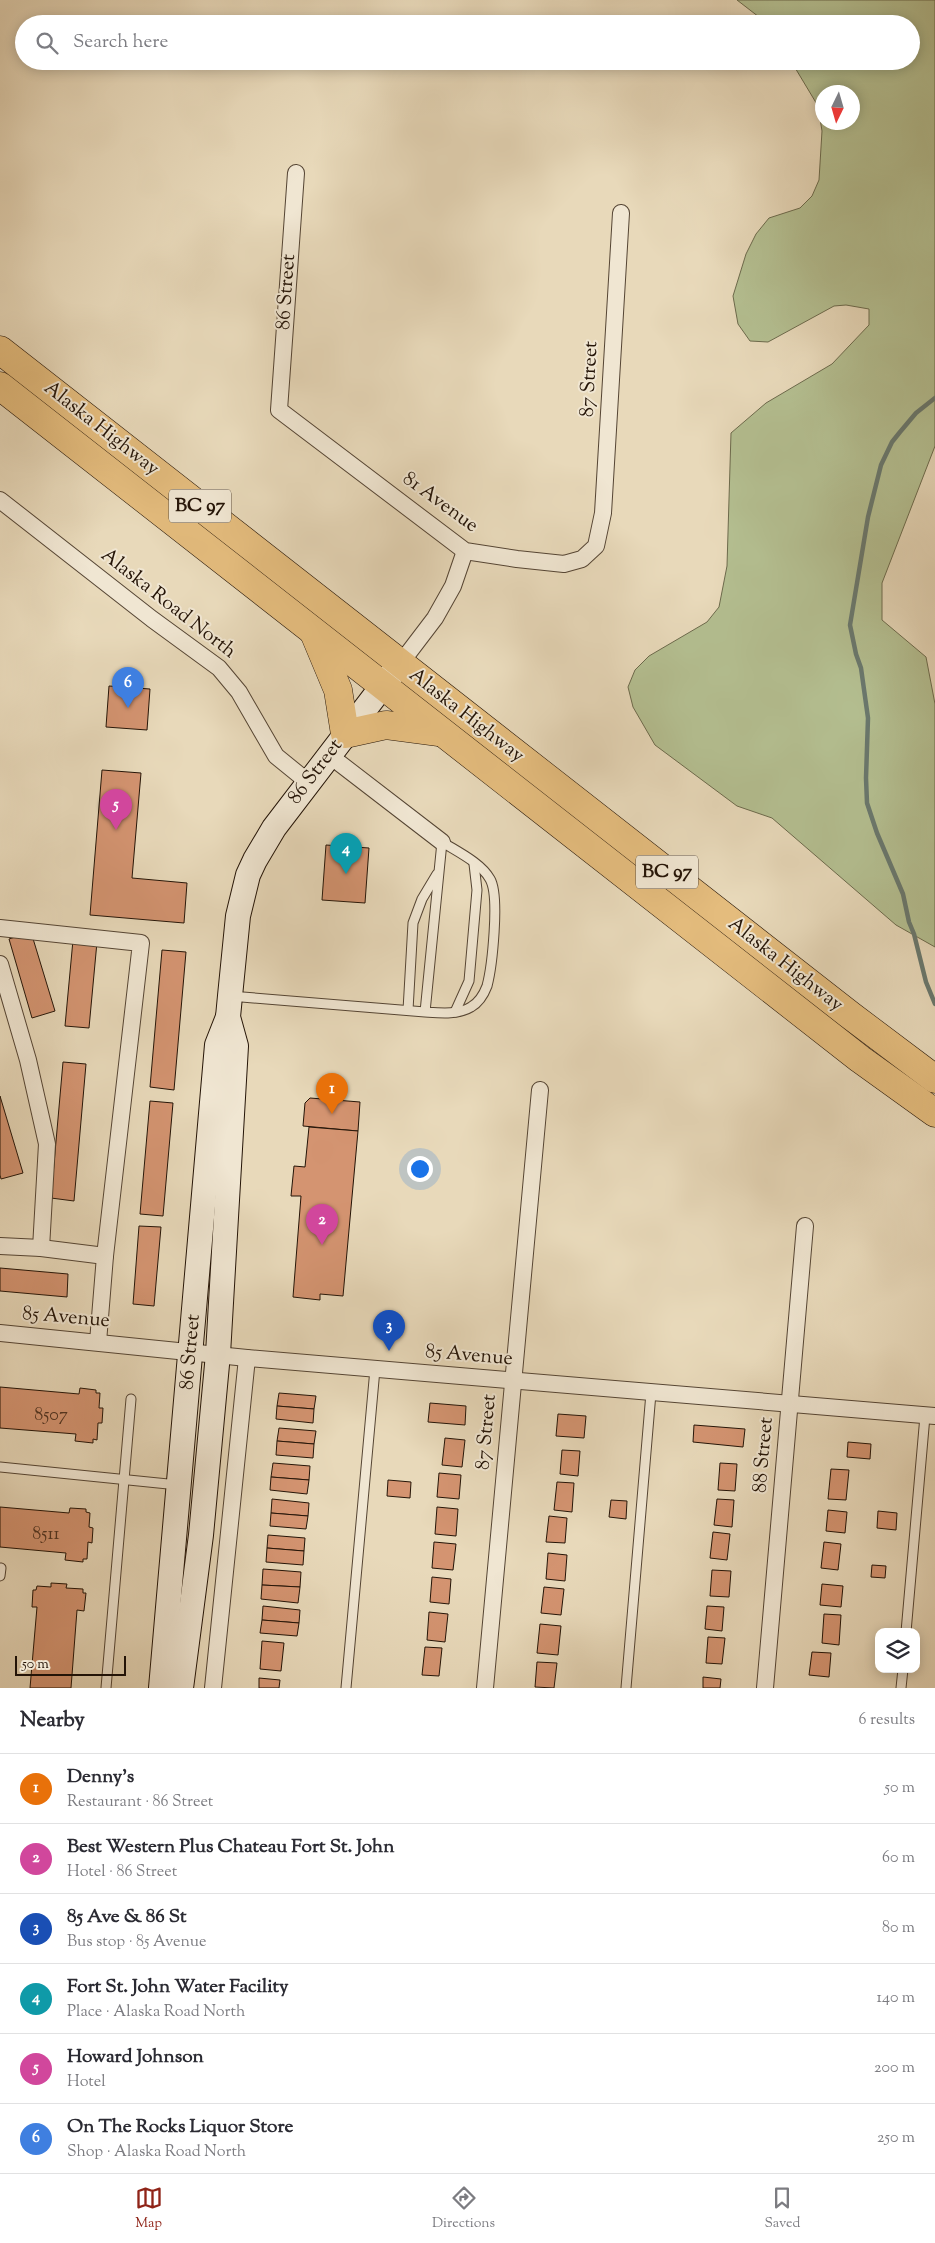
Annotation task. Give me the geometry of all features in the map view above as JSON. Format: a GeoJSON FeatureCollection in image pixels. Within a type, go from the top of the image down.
{"type":"FeatureCollection","features":[{"type":"Feature","properties":{"kind":"highway","name":"Alaska Highway"},"geometry":{"type":"LineString","coordinates":[[0,350],[842,1009],[935,1079]]}},
{"type":"Feature","properties":{"kind":"highway","name":"Alaska Highway"},"geometry":{"type":"LineString","coordinates":[[0,386],[860,1059],[935,1113]]}},
{"type":"Feature","properties":{"kind":"highway"},"geometry":{"type":"LineString","coordinates":[[314,632],[338,690],[337,745],[386,725],[441,732]]}},
{"type":"Feature","properties":{"kind":"main road","name":"86 Street"},"geometry":{"type":"LineString","coordinates":[[162,1688],[217,1045],[229,1006],[238,916],[248,875],[266,840],[308,782],[400,664]]}},
{"type":"Feature","properties":{"kind":"main road","name":"86 Street"},"geometry":{"type":"LineString","coordinates":[[181,1688],[201,1535],[218,1354],[236,1046],[229,1006]]}},
{"type":"Feature","properties":{"kind":"street","name":"86 Street"},"geometry":{"type":"LineString","coordinates":[[278,410],[296,173]]}},
{"type":"Feature","properties":{"kind":"street","name":"87 Street"},"geometry":{"type":"LineString","coordinates":[[596,546],[603,513],[621,214]]}},
{"type":"Feature","properties":{"kind":"street","name":"81 Avenue"},"geometry":{"type":"LineString","coordinates":[[278,410],[465,551],[564,564],[582,559],[596,546]]}},
{"type":"Feature","properties":{"kind":"street","name":"Alaska Road North"},"geometry":{"type":"LineString","coordinates":[[0,500],[152,620],[219,668],[238,692],[276,756],[308,782]]}},
{"type":"Feature","properties":{"kind":"street","name":"86 Street"},"geometry":{"type":"LineString","coordinates":[[400,664],[435,618],[453,586],[465,551]]}},
{"type":"Feature","properties":{"kind":"street"},"geometry":{"type":"LineString","coordinates":[[337,745],[442,842]]}},
{"type":"Feature","properties":{"kind":"street"},"geometry":{"type":"LineString","coordinates":[[0,928],[140,944],[105,1256],[98,1342]]}},
{"type":"Feature","properties":{"kind":"street"},"geometry":{"type":"LineString","coordinates":[[0,964],[28,1060],[47,1144],[41,1248]]}},
{"type":"Feature","properties":{"kind":"street","name":"87 Street"},"geometry":{"type":"LineString","coordinates":[[485,1688],[540,1090]]}},
{"type":"Feature","properties":{"kind":"street","name":"88 Street"},"geometry":{"type":"LineString","coordinates":[[764,1688],[805,1226]]}},
{"type":"Feature","properties":{"kind":"street"},"geometry":{"type":"LineString","coordinates":[[0,1246],[41,1248],[105,1256]]}},
{"type":"Feature","properties":{"kind":"street","name":"85 Avenue"},"geometry":{"type":"LineString","coordinates":[[0,1334],[192,1351],[247,1358],[930,1416]]}},
{"type":"Feature","properties":{"kind":"street"},"geometry":{"type":"LineString","coordinates":[[214,1688],[247,1358]]}},
{"type":"Feature","properties":{"kind":"lane"},"geometry":{"type":"LineString","coordinates":[[229,1006],[426,1012],[455,1012],[472,1007],[482,996],[487,985],[495,919],[495,892],[492,882],[485,871],[442,842],[426,1012]]}},
{"type":"Feature","properties":{"kind":"lane"},"geometry":{"type":"LineString","coordinates":[[455,1012],[469,981],[477,890],[474,864]]}},
{"type":"Feature","properties":{"kind":"lane"},"geometry":{"type":"LineString","coordinates":[[408,1010],[413,923],[422,899],[439,871]]}},
{"type":"Feature","properties":{"kind":"lane"},"geometry":{"type":"LineString","coordinates":[[346,1688],[375,1369]]}},
{"type":"Feature","properties":{"kind":"lane"},"geometry":{"type":"LineString","coordinates":[[626,1688],[651,1393]]}},
{"type":"Feature","properties":{"kind":"lane"},"geometry":{"type":"LineString","coordinates":[[106,1688],[131,1399]]}},
{"type":"Feature","properties":{"kind":"lane"},"geometry":{"type":"LineString","coordinates":[[906,1628],[930,1416]]}},
{"type":"Feature","properties":{"kind":"lane"},"geometry":{"type":"LineString","coordinates":[[0,1467],[178,1485]]}},
{"type":"Feature","properties":{"kind":"lane"},"geometry":{"type":"LineString","coordinates":[[0,1576],[1,1568]]}},
{"type":"Feature","properties":{"kind":"lane"},"geometry":{"type":"LineString","coordinates":[[901,1688],[903,1673]]}},
{"type":"Feature","properties":{"kind":"green space"},"geometry":{"type":"Polygon","coordinates":[[[737,0],[935,0],[935,446],[882,583],[882,620],[926,657],[935,704],[935,947],[896,925],[772,818],[737,806],[655,745],[633,707],[628,687],[635,670],[649,656],[707,622],[719,607],[727,566],[731,433],[766,403],[832,364],[869,325],[869,309],[846,305],[834,306],[768,342],[750,341],[738,324],[733,296],[746,254],[756,234],[769,218],[800,208],[812,196],[819,180],[822,131],[860,130],[860,85],[815,85],[815,101],[796,70],[920,70],[920,15],[756,15],[737,0]]]}},
{"type":"Feature","properties":{"kind":"building"},"geometry":{"type":"Polygon","coordinates":[[[109,686],[150,689],[147,730],[106,727],[109,686]]]}},
{"type":"Feature","properties":{"kind":"building"},"geometry":{"type":"Polygon","coordinates":[[[102,770],[141,773],[132,878],[187,883],[184,923],[90,915],[102,770]]]}},
{"type":"Feature","properties":{"kind":"building"},"geometry":{"type":"Polygon","coordinates":[[[326,845],[369,848],[365,903],[322,900],[326,845]]]}},
{"type":"Feature","properties":{"kind":"building"},"geometry":{"type":"Polygon","coordinates":[[[31,932],[55,1011],[32,1018],[9,939],[31,932]]]}},
{"type":"Feature","properties":{"kind":"building"},"geometry":{"type":"Polygon","coordinates":[[[73,940],[97,942],[89,1028],[65,1026],[73,940]]]}},
{"type":"Feature","properties":{"kind":"building"},"geometry":{"type":"Polygon","coordinates":[[[162,950],[186,952],[174,1090],[150,1087],[162,950]]]}},
{"type":"Feature","properties":{"kind":"building"},"geometry":{"type":"Polygon","coordinates":[[[63,1062],[86,1064],[74,1201],[51,1198],[63,1062]]]}},
{"type":"Feature","properties":{"kind":"building"},"geometry":{"type":"Polygon","coordinates":[[[0,1096],[23,1173],[1,1179],[0,1175],[0,1096]]]}},
{"type":"Feature","properties":{"kind":"building"},"geometry":{"type":"Polygon","coordinates":[[[310,1098],[360,1102],[358,1131],[303,1126],[305,1103],[310,1098]]]}},
{"type":"Feature","properties":{"kind":"building"},"geometry":{"type":"Polygon","coordinates":[[[150,1101],[173,1103],[163,1216],[140,1214],[150,1101]]]}},
{"type":"Feature","properties":{"kind":"building"},"geometry":{"type":"Polygon","coordinates":[[[309,1127],[358,1131],[343,1296],[320,1294],[320,1300],[293,1297],[301,1196],[291,1196],[294,1166],[305,1167],[309,1127]]]}},
{"type":"Feature","properties":{"kind":"building"},"geometry":{"type":"Polygon","coordinates":[[[139,1226],[161,1227],[154,1306],[133,1304],[139,1226]]]}},
{"type":"Feature","properties":{"kind":"building"},"geometry":{"type":"Polygon","coordinates":[[[0,1268],[68,1274],[67,1297],[0,1291],[0,1268]]]}},
{"type":"Feature","properties":{"kind":"building"},"geometry":{"type":"Polygon","coordinates":[[[0,1387],[79,1394],[80,1388],[96,1390],[96,1393],[100,1393],[99,1408],[103,1408],[102,1423],[98,1423],[97,1440],[93,1439],[93,1443],[75,1441],[76,1434],[0,1428],[0,1387]]]}},
{"type":"Feature","properties":{"kind":"building"},"geometry":{"type":"Polygon","coordinates":[[[279,1393],[316,1396],[314,1409],[277,1406],[279,1393]]]}},
{"type":"Feature","properties":{"kind":"building"},"geometry":{"type":"Polygon","coordinates":[[[430,1403],[466,1406],[465,1425],[428,1422],[430,1403]]]}},
{"type":"Feature","properties":{"kind":"building"},"geometry":{"type":"Polygon","coordinates":[[[277,1406],[314,1409],[313,1423],[276,1419],[277,1406]]]}},
{"type":"Feature","properties":{"kind":"building"},"geometry":{"type":"Polygon","coordinates":[[[558,1414],[586,1416],[584,1438],[556,1436],[558,1414]]]}},
{"type":"Feature","properties":{"kind":"building"},"geometry":{"type":"Polygon","coordinates":[[[694,1425],[745,1429],[743,1447],[693,1442],[694,1425]]]}},
{"type":"Feature","properties":{"kind":"building"},"geometry":{"type":"Polygon","coordinates":[[[279,1428],[316,1431],[314,1444],[277,1441],[279,1428]]]}},
{"type":"Feature","properties":{"kind":"building"},"geometry":{"type":"Polygon","coordinates":[[[445,1438],[465,1440],[462,1467],[442,1465],[445,1438]]]}},
{"type":"Feature","properties":{"kind":"building"},"geometry":{"type":"Polygon","coordinates":[[[277,1441],[314,1444],[313,1458],[276,1455],[277,1441]]]}},
{"type":"Feature","properties":{"kind":"building"},"geometry":{"type":"Polygon","coordinates":[[[848,1442],[871,1444],[870,1459],[847,1457],[848,1442]]]}},
{"type":"Feature","properties":{"kind":"building"},"geometry":{"type":"Polygon","coordinates":[[[562,1450],[580,1451],[578,1476],[560,1474],[562,1450]]]}},
{"type":"Feature","properties":{"kind":"building"},"geometry":{"type":"Polygon","coordinates":[[[273,1463],[310,1466],[309,1480],[271,1477],[273,1463]]]}},
{"type":"Feature","properties":{"kind":"building"},"geometry":{"type":"Polygon","coordinates":[[[720,1463],[737,1464],[735,1491],[718,1490],[720,1463]]]}},
{"type":"Feature","properties":{"kind":"building"},"geometry":{"type":"Polygon","coordinates":[[[831,1469],[849,1470],[846,1500],[828,1499],[831,1469]]]}},
{"type":"Feature","properties":{"kind":"building"},"geometry":{"type":"Polygon","coordinates":[[[439,1473],[461,1475],[459,1499],[437,1497],[439,1473]]]}},
{"type":"Feature","properties":{"kind":"building"},"geometry":{"type":"Polygon","coordinates":[[[271,1477],[309,1480],[307,1494],[270,1490],[271,1477]]]}},
{"type":"Feature","properties":{"kind":"building"},"geometry":{"type":"Polygon","coordinates":[[[388,1480],[411,1482],[410,1498],[387,1496],[388,1480]]]}},
{"type":"Feature","properties":{"kind":"building"},"geometry":{"type":"Polygon","coordinates":[[[557,1482],[574,1483],[572,1512],[554,1510],[557,1482]]]}},
{"type":"Feature","properties":{"kind":"building"},"geometry":{"type":"Polygon","coordinates":[[[272,1499],[309,1503],[308,1516],[271,1513],[272,1499]]]}},
{"type":"Feature","properties":{"kind":"building"},"geometry":{"type":"Polygon","coordinates":[[[717,1499],[734,1500],[732,1527],[714,1525],[717,1499]]]}},
{"type":"Feature","properties":{"kind":"building"},"geometry":{"type":"Polygon","coordinates":[[[611,1500],[627,1501],[626,1519],[609,1517],[611,1500]]]}},
{"type":"Feature","properties":{"kind":"building"},"geometry":{"type":"Polygon","coordinates":[[[0,1507],[69,1513],[70,1508],[86,1509],[86,1512],[90,1513],[89,1527],[93,1528],[92,1543],[88,1542],[87,1559],[83,1559],[83,1562],[65,1560],[66,1553],[0,1547],[0,1507]]]}},
{"type":"Feature","properties":{"kind":"building"},"geometry":{"type":"Polygon","coordinates":[[[437,1507],[458,1509],[456,1536],[435,1534],[437,1507]]]}},
{"type":"Feature","properties":{"kind":"building"},"geometry":{"type":"Polygon","coordinates":[[[828,1510],[847,1512],[845,1533],[826,1531],[828,1510]]]}},
{"type":"Feature","properties":{"kind":"building"},"geometry":{"type":"Polygon","coordinates":[[[878,1511],[897,1513],[896,1530],[877,1528],[878,1511]]]}},
{"type":"Feature","properties":{"kind":"building"},"geometry":{"type":"Polygon","coordinates":[[[271,1513],[308,1516],[306,1529],[270,1526],[271,1513]]]}},
{"type":"Feature","properties":{"kind":"building"},"geometry":{"type":"Polygon","coordinates":[[[549,1516],[567,1518],[565,1543],[546,1542],[549,1516]]]}},
{"type":"Feature","properties":{"kind":"building"},"geometry":{"type":"Polygon","coordinates":[[[713,1532],[730,1534],[727,1560],[710,1558],[713,1532]]]}},
{"type":"Feature","properties":{"kind":"building"},"geometry":{"type":"Polygon","coordinates":[[[268,1535],[305,1538],[304,1551],[267,1548],[268,1535]]]}},
{"type":"Feature","properties":{"kind":"building"},"geometry":{"type":"Polygon","coordinates":[[[434,1542],[456,1544],[453,1570],[432,1568],[434,1542]]]}},
{"type":"Feature","properties":{"kind":"building"},"geometry":{"type":"Polygon","coordinates":[[[824,1542],[841,1544],[838,1570],[821,1568],[824,1542]]]}},
{"type":"Feature","properties":{"kind":"building"},"geometry":{"type":"Polygon","coordinates":[[[267,1548],[304,1551],[303,1565],[266,1562],[267,1548]]]}},
{"type":"Feature","properties":{"kind":"building"},"geometry":{"type":"Polygon","coordinates":[[[548,1553],[567,1555],[565,1581],[546,1579],[548,1553]]]}},
{"type":"Feature","properties":{"kind":"building"},"geometry":{"type":"Polygon","coordinates":[[[872,1565],[886,1566],[885,1578],[871,1577],[872,1565]]]}},
{"type":"Feature","properties":{"kind":"building"},"geometry":{"type":"Polygon","coordinates":[[[263,1569],[301,1572],[300,1587],[262,1585],[263,1569]]]}},
{"type":"Feature","properties":{"kind":"building"},"geometry":{"type":"Polygon","coordinates":[[[712,1570],[731,1571],[729,1597],[710,1596],[712,1570]]]}},
{"type":"Feature","properties":{"kind":"building"},"geometry":{"type":"Polygon","coordinates":[[[432,1577],[451,1579],[449,1604],[430,1602],[432,1577]]]}},
{"type":"Feature","properties":{"kind":"building"},"geometry":{"type":"Polygon","coordinates":[[[51,1583],[67,1584],[66,1588],[83,1589],[83,1593],[86,1593],[84,1611],[77,1610],[71,1688],[30,1688],[37,1607],[32,1607],[33,1590],[36,1590],[37,1586],[51,1587],[51,1583]]]}},
{"type":"Feature","properties":{"kind":"building"},"geometry":{"type":"Polygon","coordinates":[[[822,1584],[843,1586],[841,1607],[820,1605],[822,1584]]]}},
{"type":"Feature","properties":{"kind":"building"},"geometry":{"type":"Polygon","coordinates":[[[262,1585],[300,1587],[298,1603],[261,1599],[262,1585]]]}},
{"type":"Feature","properties":{"kind":"building"},"geometry":{"type":"Polygon","coordinates":[[[544,1587],[564,1589],[561,1615],[541,1613],[544,1587]]]}},
{"type":"Feature","properties":{"kind":"building"},"geometry":{"type":"Polygon","coordinates":[[[263,1606],[300,1610],[299,1623],[262,1620],[263,1606]]]}},
{"type":"Feature","properties":{"kind":"building"},"geometry":{"type":"Polygon","coordinates":[[[707,1606],[724,1607],[722,1631],[705,1629],[707,1606]]]}},
{"type":"Feature","properties":{"kind":"building"},"geometry":{"type":"Polygon","coordinates":[[[429,1612],[448,1614],[445,1642],[427,1640],[429,1612]]]}},
{"type":"Feature","properties":{"kind":"building"},"geometry":{"type":"Polygon","coordinates":[[[824,1614],[841,1615],[839,1645],[822,1643],[824,1614]]]}},
{"type":"Feature","properties":{"kind":"building"},"geometry":{"type":"Polygon","coordinates":[[[262,1620],[299,1623],[297,1636],[260,1633],[262,1620]]]}},
{"type":"Feature","properties":{"kind":"building"},"geometry":{"type":"Polygon","coordinates":[[[540,1624],[561,1626],[558,1655],[537,1653],[540,1624]]]}},
{"type":"Feature","properties":{"kind":"building"},"geometry":{"type":"Polygon","coordinates":[[[708,1637],[725,1638],[722,1664],[706,1663],[708,1637]]]}},
{"type":"Feature","properties":{"kind":"building"},"geometry":{"type":"Polygon","coordinates":[[[262,1641],[284,1643],[281,1671],[260,1669],[262,1641]]]}},
{"type":"Feature","properties":{"kind":"building"},"geometry":{"type":"Polygon","coordinates":[[[425,1647],[442,1648],[439,1676],[422,1675],[425,1647]]]}},
{"type":"Feature","properties":{"kind":"building"},"geometry":{"type":"Polygon","coordinates":[[[812,1652],[831,1653],[829,1677],[809,1675],[812,1652]]]}},
{"type":"Feature","properties":{"kind":"building"},"geometry":{"type":"Polygon","coordinates":[[[537,1662],[557,1663],[554,1688],[535,1687],[537,1662]]]}},
{"type":"Feature","properties":{"kind":"building"},"geometry":{"type":"Polygon","coordinates":[[[703,1677],[721,1679],[720,1688],[703,1688],[703,1677]]]}},
{"type":"Feature","properties":{"kind":"building"},"geometry":{"type":"Polygon","coordinates":[[[259,1678],[280,1680],[279,1688],[259,1688],[259,1678]]]}},
{"type":"Feature","properties":{"kind":"waterway"},"geometry":{"type":"LineString","coordinates":[[935,398],[916,413],[900,432],[892,442],[881,465],[868,517],[850,625],[861,668],[868,718],[867,803],[877,833],[903,894],[926,982],[935,1004]]}},
{"type":"Feature","properties":{"kind":"place","name":"On The Rocks Liquor Store"},"geometry":{"type":"Point","coordinates":[128,708]}},
{"type":"Feature","properties":{"kind":"place","name":"Howard Johnson"},"geometry":{"type":"Point","coordinates":[116,830]}},
{"type":"Feature","properties":{"kind":"place","name":"Fort St. John Water Facility"},"geometry":{"type":"Point","coordinates":[346,874]}},
{"type":"Feature","properties":{"kind":"place","name":"Denny's"},"geometry":{"type":"Point","coordinates":[332,1114]}},
{"type":"Feature","properties":{"kind":"place","name":"Best Western Plus Chateau Fort St. John"},"geometry":{"type":"Point","coordinates":[322,1245]}},
{"type":"Feature","properties":{"kind":"place","name":"85 Ave & 86 St"},"geometry":{"type":"Point","coordinates":[389,1351]}}]}
